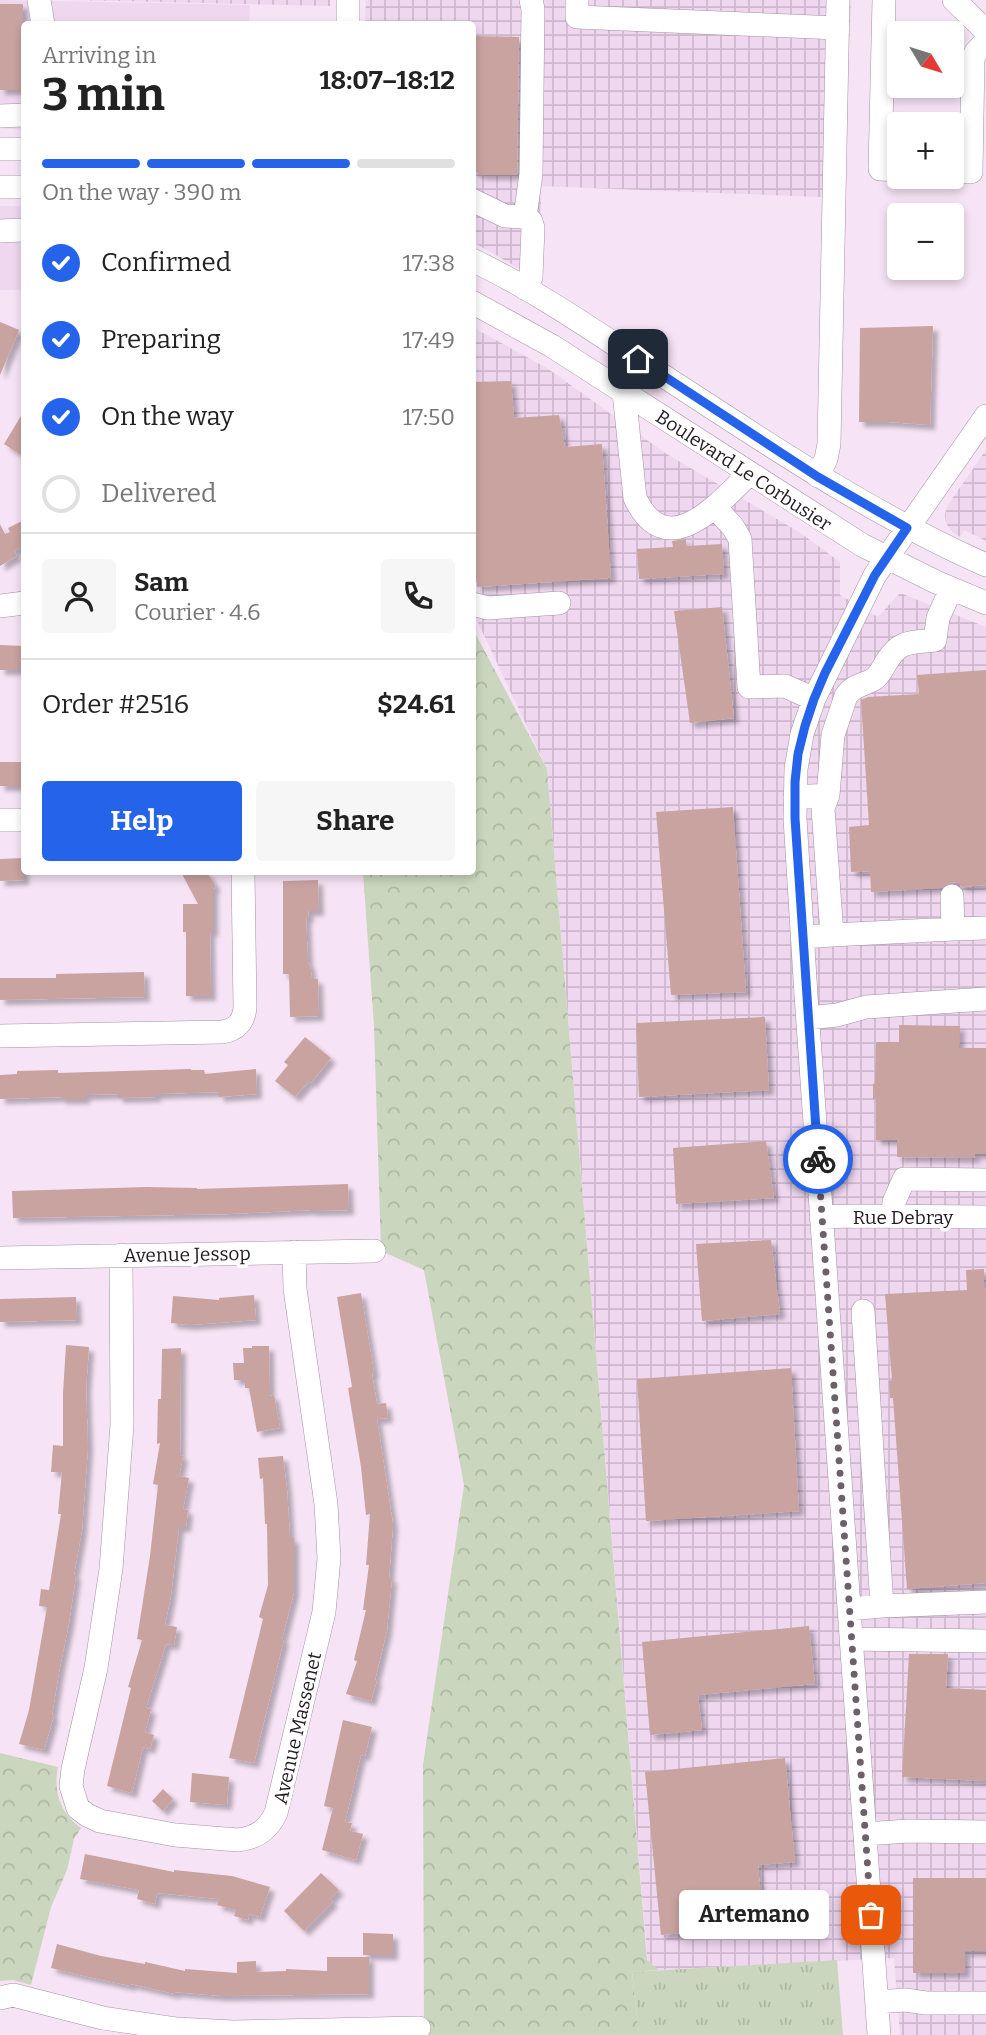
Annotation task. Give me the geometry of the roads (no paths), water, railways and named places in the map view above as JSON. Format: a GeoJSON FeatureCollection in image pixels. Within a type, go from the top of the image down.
{"type":"FeatureCollection","features":[{"type":"Feature","properties":{"kind":"street"},"geometry":{"type":"LineString","coordinates":[[39,0],[42,21]]}},
{"type":"Feature","properties":{"kind":"street"},"geometry":{"type":"LineString","coordinates":[[348,0],[348,21]]}},
{"type":"Feature","properties":{"kind":"street"},"geometry":{"type":"LineString","coordinates":[[525,217],[531,174],[531,0]]}},
{"type":"Feature","properties":{"kind":"street"},"geometry":{"type":"LineString","coordinates":[[577,0],[577,17],[838,28]]}},
{"type":"Feature","properties":{"kind":"street"},"geometry":{"type":"LineString","coordinates":[[818,477],[827,459],[829,444],[838,0]]}},
{"type":"Feature","properties":{"kind":"street"},"geometry":{"type":"LineString","coordinates":[[884,0],[880,169],[887,169]]}},
{"type":"Feature","properties":{"kind":"street"},"geometry":{"type":"LineString","coordinates":[[954,0],[986,31]]}},
{"type":"Feature","properties":{"kind":"street"},"geometry":{"type":"LineString","coordinates":[[964,172],[971,172],[973,58],[986,41]]}},
{"type":"Feature","properties":{"kind":"street"},"geometry":{"type":"LineString","coordinates":[[0,116],[21,115]]}},
{"type":"Feature","properties":{"kind":"street"},"geometry":{"type":"LineString","coordinates":[[0,149],[21,149]]}},
{"type":"Feature","properties":{"kind":"street"},"geometry":{"type":"LineString","coordinates":[[0,187],[21,187]]}},
{"type":"Feature","properties":{"kind":"street"},"geometry":{"type":"LineString","coordinates":[[476,202],[505,216],[525,217],[531,221],[531,277],[526,289]]}},
{"type":"Feature","properties":{"kind":"street"},"geometry":{"type":"LineString","coordinates":[[0,231],[21,230]]}},
{"type":"Feature","properties":{"kind":"street","name":"Boulevard Le Corbusier"},"geometry":{"type":"LineString","coordinates":[[476,262],[574,318],[818,477],[907,528],[986,565]]}},
{"type":"Feature","properties":{"kind":"street","name":"Boulevard Le Corbusier"},"geometry":{"type":"LineString","coordinates":[[476,304],[531,334],[853,540],[951,589],[986,603]]}},
{"type":"Feature","properties":{"kind":"street"},"geometry":{"type":"LineString","coordinates":[[624,393],[635,498],[645,514],[659,524],[675,527],[693,523],[715,507],[749,474]]}},
{"type":"Feature","properties":{"kind":"street"},"geometry":{"type":"LineString","coordinates":[[879,2035],[799,885],[796,769],[801,740],[814,699],[875,575],[986,416]]}},
{"type":"Feature","properties":{"kind":"street"},"geometry":{"type":"LineString","coordinates":[[715,507],[740,539],[750,687],[785,685],[814,699]]}},
{"type":"Feature","properties":{"kind":"street"},"geometry":{"type":"LineString","coordinates":[[832,935],[823,808],[828,795],[834,736],[846,696],[858,685],[877,678],[896,648],[902,644],[935,640],[938,618],[951,589]]}},
{"type":"Feature","properties":{"kind":"street"},"geometry":{"type":"LineString","coordinates":[[0,606],[21,603]]}},
{"type":"Feature","properties":{"kind":"street"},"geometry":{"type":"LineString","coordinates":[[476,605],[488,608],[559,603]]}},
{"type":"Feature","properties":{"kind":"street"},"geometry":{"type":"LineString","coordinates":[[795,797],[828,795]]}},
{"type":"Feature","properties":{"kind":"street"},"geometry":{"type":"LineString","coordinates":[[0,820],[21,820]]}},
{"type":"Feature","properties":{"kind":"street"},"geometry":{"type":"LineString","coordinates":[[0,1036],[222,1032],[235,1028],[244,1017],[245,1007],[243,875]]}},
{"type":"Feature","properties":{"kind":"street"},"geometry":{"type":"LineString","coordinates":[[799,885],[828,883]]}},
{"type":"Feature","properties":{"kind":"street"},"geometry":{"type":"LineString","coordinates":[[952,896],[953,929]]}},
{"type":"Feature","properties":{"kind":"street"},"geometry":{"type":"LineString","coordinates":[[803,937],[986,928]]}},
{"type":"Feature","properties":{"kind":"street"},"geometry":{"type":"LineString","coordinates":[[808,1018],[837,1015],[866,1007],[986,999]]}},
{"type":"Feature","properties":{"kind":"street"},"geometry":{"type":"LineString","coordinates":[[892,1216],[897,1194],[904,1180],[986,1180]]}},
{"type":"Feature","properties":{"kind":"street","name":"Rue Debray"},"geometry":{"type":"LineString","coordinates":[[821,1217],[986,1217]]}},
{"type":"Feature","properties":{"kind":"street","name":"Avenue Jessop"},"geometry":{"type":"LineString","coordinates":[[0,1258],[374,1251]]}},
{"type":"Feature","properties":{"kind":"street","name":"Avenue Massenet"},"geometry":{"type":"LineString","coordinates":[[121,1255],[122,1425],[111,1569],[96,1668],[71,1786],[78,1808],[100,1821],[175,1835],[238,1840],[260,1833],[270,1825],[276,1814],[324,1612],[329,1576],[328,1523],[295,1289],[294,1252]]}},
{"type":"Feature","properties":{"kind":"street"},"geometry":{"type":"LineString","coordinates":[[863,1311],[882,1606]]}},
{"type":"Feature","properties":{"kind":"street"},"geometry":{"type":"LineString","coordinates":[[836,1432],[870,1430]]}},
{"type":"Feature","properties":{"kind":"street"},"geometry":{"type":"LineString","coordinates":[[849,1609],[986,1602]]}},
{"type":"Feature","properties":{"kind":"street"},"geometry":{"type":"LineString","coordinates":[[851,1639],[986,1641]]}},
{"type":"Feature","properties":{"kind":"street"},"geometry":{"type":"LineString","coordinates":[[865,1834],[986,1832]]}},
{"type":"Feature","properties":{"kind":"street"},"geometry":{"type":"LineString","coordinates":[[0,1998],[13,1995],[103,2018],[196,2031],[419,2028]]}},
{"type":"Feature","properties":{"kind":"street"},"geometry":{"type":"LineString","coordinates":[[877,2001],[986,2003]]}},
{"type":"Feature","properties":{"kind":"place","name":"Artemano"},"geometry":{"type":"Point","coordinates":[871,1915]}}]}
